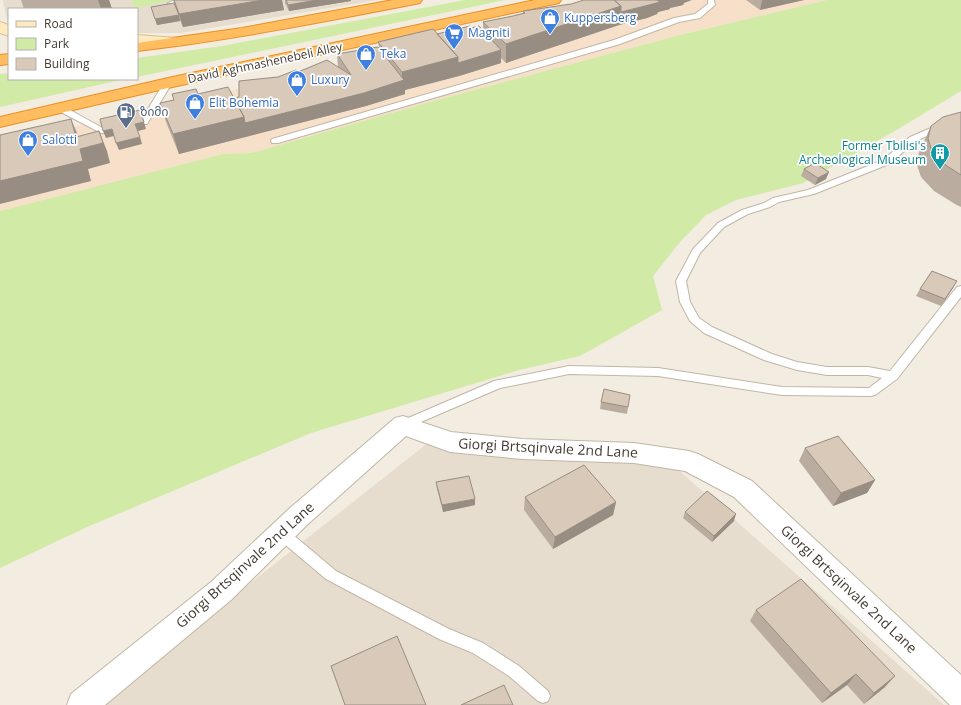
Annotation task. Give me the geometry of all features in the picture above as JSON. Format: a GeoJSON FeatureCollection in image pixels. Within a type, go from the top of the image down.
{"type":"FeatureCollection","features":[{"type":"Feature","properties":{"kind":"highway"},"geometry":{"type":"LineString","coordinates":[[138,46],[176,42],[262,29],[415,0]]}},
{"type":"Feature","properties":{"kind":"highway","name":"David Aghmashenebeli Alley"},"geometry":{"type":"LineString","coordinates":[[0,122],[554,0]]}},
{"type":"Feature","properties":{"kind":"street"},"geometry":{"type":"LineString","coordinates":[[138,39],[176,42]]}},
{"type":"Feature","properties":{"kind":"street","name":"Giorgi Brtsqinvale 2nd Lane"},"geometry":{"type":"LineString","coordinates":[[82,705],[221,591],[281,533],[403,425],[450,442],[522,449],[634,453],[689,461],[743,489],[961,696]]}},
{"type":"Feature","properties":{"kind":"lane"},"geometry":{"type":"LineString","coordinates":[[171,3],[185,0]]}},
{"type":"Feature","properties":{"kind":"lane"},"geometry":{"type":"LineString","coordinates":[[275,141],[617,42],[677,20],[697,16],[712,5],[711,0]]}},
{"type":"Feature","properties":{"kind":"lane"},"geometry":{"type":"LineString","coordinates":[[144,122],[168,84]]}},
{"type":"Feature","properties":{"kind":"lane"},"geometry":{"type":"LineString","coordinates":[[60,108],[104,132]]}},
{"type":"Feature","properties":{"kind":"lane"},"geometry":{"type":"LineString","coordinates":[[893,376],[868,371],[827,371],[798,366],[768,357],[708,330],[695,321],[685,302],[681,281],[696,251],[721,224],[745,212],[767,205],[776,200],[810,192],[886,162],[913,139],[961,117]]}},
{"type":"Feature","properties":{"kind":"lane"},"geometry":{"type":"LineString","coordinates":[[403,425],[498,384],[569,370],[658,372],[782,391],[870,392],[893,376],[961,290]]}},
{"type":"Feature","properties":{"kind":"lane"},"geometry":{"type":"LineString","coordinates":[[281,533],[331,575],[444,634],[478,648],[514,671],[543,696]]}},
{"type":"Feature","properties":{"kind":"shaded area"},"geometry":{"type":"Polygon","coordinates":[[[3,0],[378,0],[181,33],[138,33],[138,8],[8,8],[8,25],[3,0]]]}},
{"type":"Feature","properties":{"kind":"shaded area"},"geometry":{"type":"Polygon","coordinates":[[[621,0],[827,0],[680,35],[437,100],[251,153],[223,154],[0,211],[0,144],[621,0]]]}},
{"type":"Feature","properties":{"kind":"shaded area"},"geometry":{"type":"Polygon","coordinates":[[[429,442],[665,458],[944,705],[96,705],[429,442]]]}},
{"type":"Feature","properties":{"kind":"green space"},"geometry":{"type":"Polygon","coordinates":[[[131,0],[174,0],[135,8],[131,0]]]}},
{"type":"Feature","properties":{"kind":"green space"},"geometry":{"type":"Polygon","coordinates":[[[465,0],[505,0],[138,77],[138,58],[222,46],[465,0]]]}},
{"type":"Feature","properties":{"kind":"green space"},"geometry":{"type":"Polygon","coordinates":[[[827,0],[961,0],[961,91],[893,132],[803,183],[736,200],[706,215],[680,242],[653,276],[662,310],[580,356],[519,370],[311,433],[87,527],[0,568],[0,211],[223,154],[251,153],[437,100],[680,35],[827,0]]]}},
{"type":"Feature","properties":{"kind":"green space"},"geometry":{"type":"Polygon","coordinates":[[[8,73],[8,80],[121,80],[0,107],[0,74],[8,73]]]}},
{"type":"Feature","properties":{"kind":"building"},"geometry":{"type":"Polygon","coordinates":[[[174,0],[263,0],[179,14],[174,0]]]}},
{"type":"Feature","properties":{"kind":"building"},"geometry":{"type":"Polygon","coordinates":[[[286,0],[317,0],[288,5],[286,0]]]}},
{"type":"Feature","properties":{"kind":"building"},"geometry":{"type":"Polygon","coordinates":[[[584,0],[614,0],[621,6],[506,44],[483,22],[525,13],[523,11],[571,4],[584,0]]]}},
{"type":"Feature","properties":{"kind":"building"},"geometry":{"type":"Polygon","coordinates":[[[614,0],[657,0],[660,2],[621,12],[621,6],[614,0]]]}},
{"type":"Feature","properties":{"kind":"building"},"geometry":{"type":"Polygon","coordinates":[[[174,3],[179,15],[155,19],[151,7],[174,3]]]}},
{"type":"Feature","properties":{"kind":"building"},"geometry":{"type":"Polygon","coordinates":[[[470,26],[471,28],[479,26],[501,50],[458,63],[458,57],[437,34],[470,26]]]}},
{"type":"Feature","properties":{"kind":"building"},"geometry":{"type":"Polygon","coordinates":[[[433,29],[458,57],[402,72],[378,42],[433,29]]]}},
{"type":"Feature","properties":{"kind":"building"},"geometry":{"type":"Polygon","coordinates":[[[378,47],[404,80],[364,93],[245,123],[244,117],[234,98],[239,97],[239,81],[278,77],[296,70],[298,72],[327,60],[351,75],[337,54],[378,47]]]}},
{"type":"Feature","properties":{"kind":"building"},"geometry":{"type":"Polygon","coordinates":[[[228,87],[244,117],[173,134],[160,103],[174,100],[172,94],[196,89],[198,94],[228,87]]]}},
{"type":"Feature","properties":{"kind":"building"},"geometry":{"type":"Polygon","coordinates":[[[140,110],[144,122],[135,124],[140,137],[116,143],[112,129],[103,131],[100,119],[140,110]]]}},
{"type":"Feature","properties":{"kind":"building"},"geometry":{"type":"Polygon","coordinates":[[[961,112],[961,175],[947,166],[932,152],[928,138],[931,126],[943,117],[961,112]]]}},
{"type":"Feature","properties":{"kind":"building"},"geometry":{"type":"Polygon","coordinates":[[[71,119],[76,137],[99,131],[103,143],[80,149],[83,161],[0,181],[0,135],[71,119]]]}},
{"type":"Feature","properties":{"kind":"building"},"geometry":{"type":"Polygon","coordinates":[[[815,163],[829,172],[818,178],[804,169],[815,163]]]}},
{"type":"Feature","properties":{"kind":"building"},"geometry":{"type":"Polygon","coordinates":[[[932,271],[957,281],[945,299],[920,289],[932,271]]]}},
{"type":"Feature","properties":{"kind":"building"},"geometry":{"type":"Polygon","coordinates":[[[604,389],[630,395],[628,407],[601,402],[604,389]]]}},
{"type":"Feature","properties":{"kind":"building"},"geometry":{"type":"Polygon","coordinates":[[[838,436],[875,480],[841,493],[805,448],[838,436]]]}},
{"type":"Feature","properties":{"kind":"building"},"geometry":{"type":"Polygon","coordinates":[[[584,465],[616,502],[555,537],[525,497],[584,465]]]}},
{"type":"Feature","properties":{"kind":"building"},"geometry":{"type":"Polygon","coordinates":[[[469,476],[475,499],[442,505],[436,482],[469,476]]]}},
{"type":"Feature","properties":{"kind":"building"},"geometry":{"type":"Polygon","coordinates":[[[707,491],[736,514],[714,536],[685,512],[707,491]]]}},
{"type":"Feature","properties":{"kind":"building"},"geometry":{"type":"Polygon","coordinates":[[[801,579],[895,676],[874,693],[856,674],[831,693],[756,610],[801,579]]]}},
{"type":"Feature","properties":{"kind":"building"},"geometry":{"type":"Polygon","coordinates":[[[397,636],[426,705],[345,705],[331,666],[397,636]]]}},
{"type":"Feature","properties":{"kind":"building"},"geometry":{"type":"Polygon","coordinates":[[[504,685],[513,705],[461,705],[504,685]]]}},
{"type":"Feature","properties":{"kind":"place","name":"Kuppersberg"},"geometry":{"type":"Point","coordinates":[550,35]}},
{"type":"Feature","properties":{"kind":"place","name":"Magniti"},"geometry":{"type":"Point","coordinates":[454,50]}},
{"type":"Feature","properties":{"kind":"place","name":"Teka"},"geometry":{"type":"Point","coordinates":[366,71]}},
{"type":"Feature","properties":{"kind":"place","name":"Luxury"},"geometry":{"type":"Point","coordinates":[297,97]}},
{"type":"Feature","properties":{"kind":"place","name":"Elit Bohemia"},"geometry":{"type":"Point","coordinates":[195,120]}},
{"type":"Feature","properties":{"kind":"place","name":"ზიმი"},"geometry":{"type":"Point","coordinates":[126,129]}},
{"type":"Feature","properties":{"kind":"place","name":"Salotti"},"geometry":{"type":"Point","coordinates":[28,157]}},
{"type":"Feature","properties":{"kind":"place","name":"Former Tbilisi's Archeological Museum"},"geometry":{"type":"Point","coordinates":[940,170]}}]}
